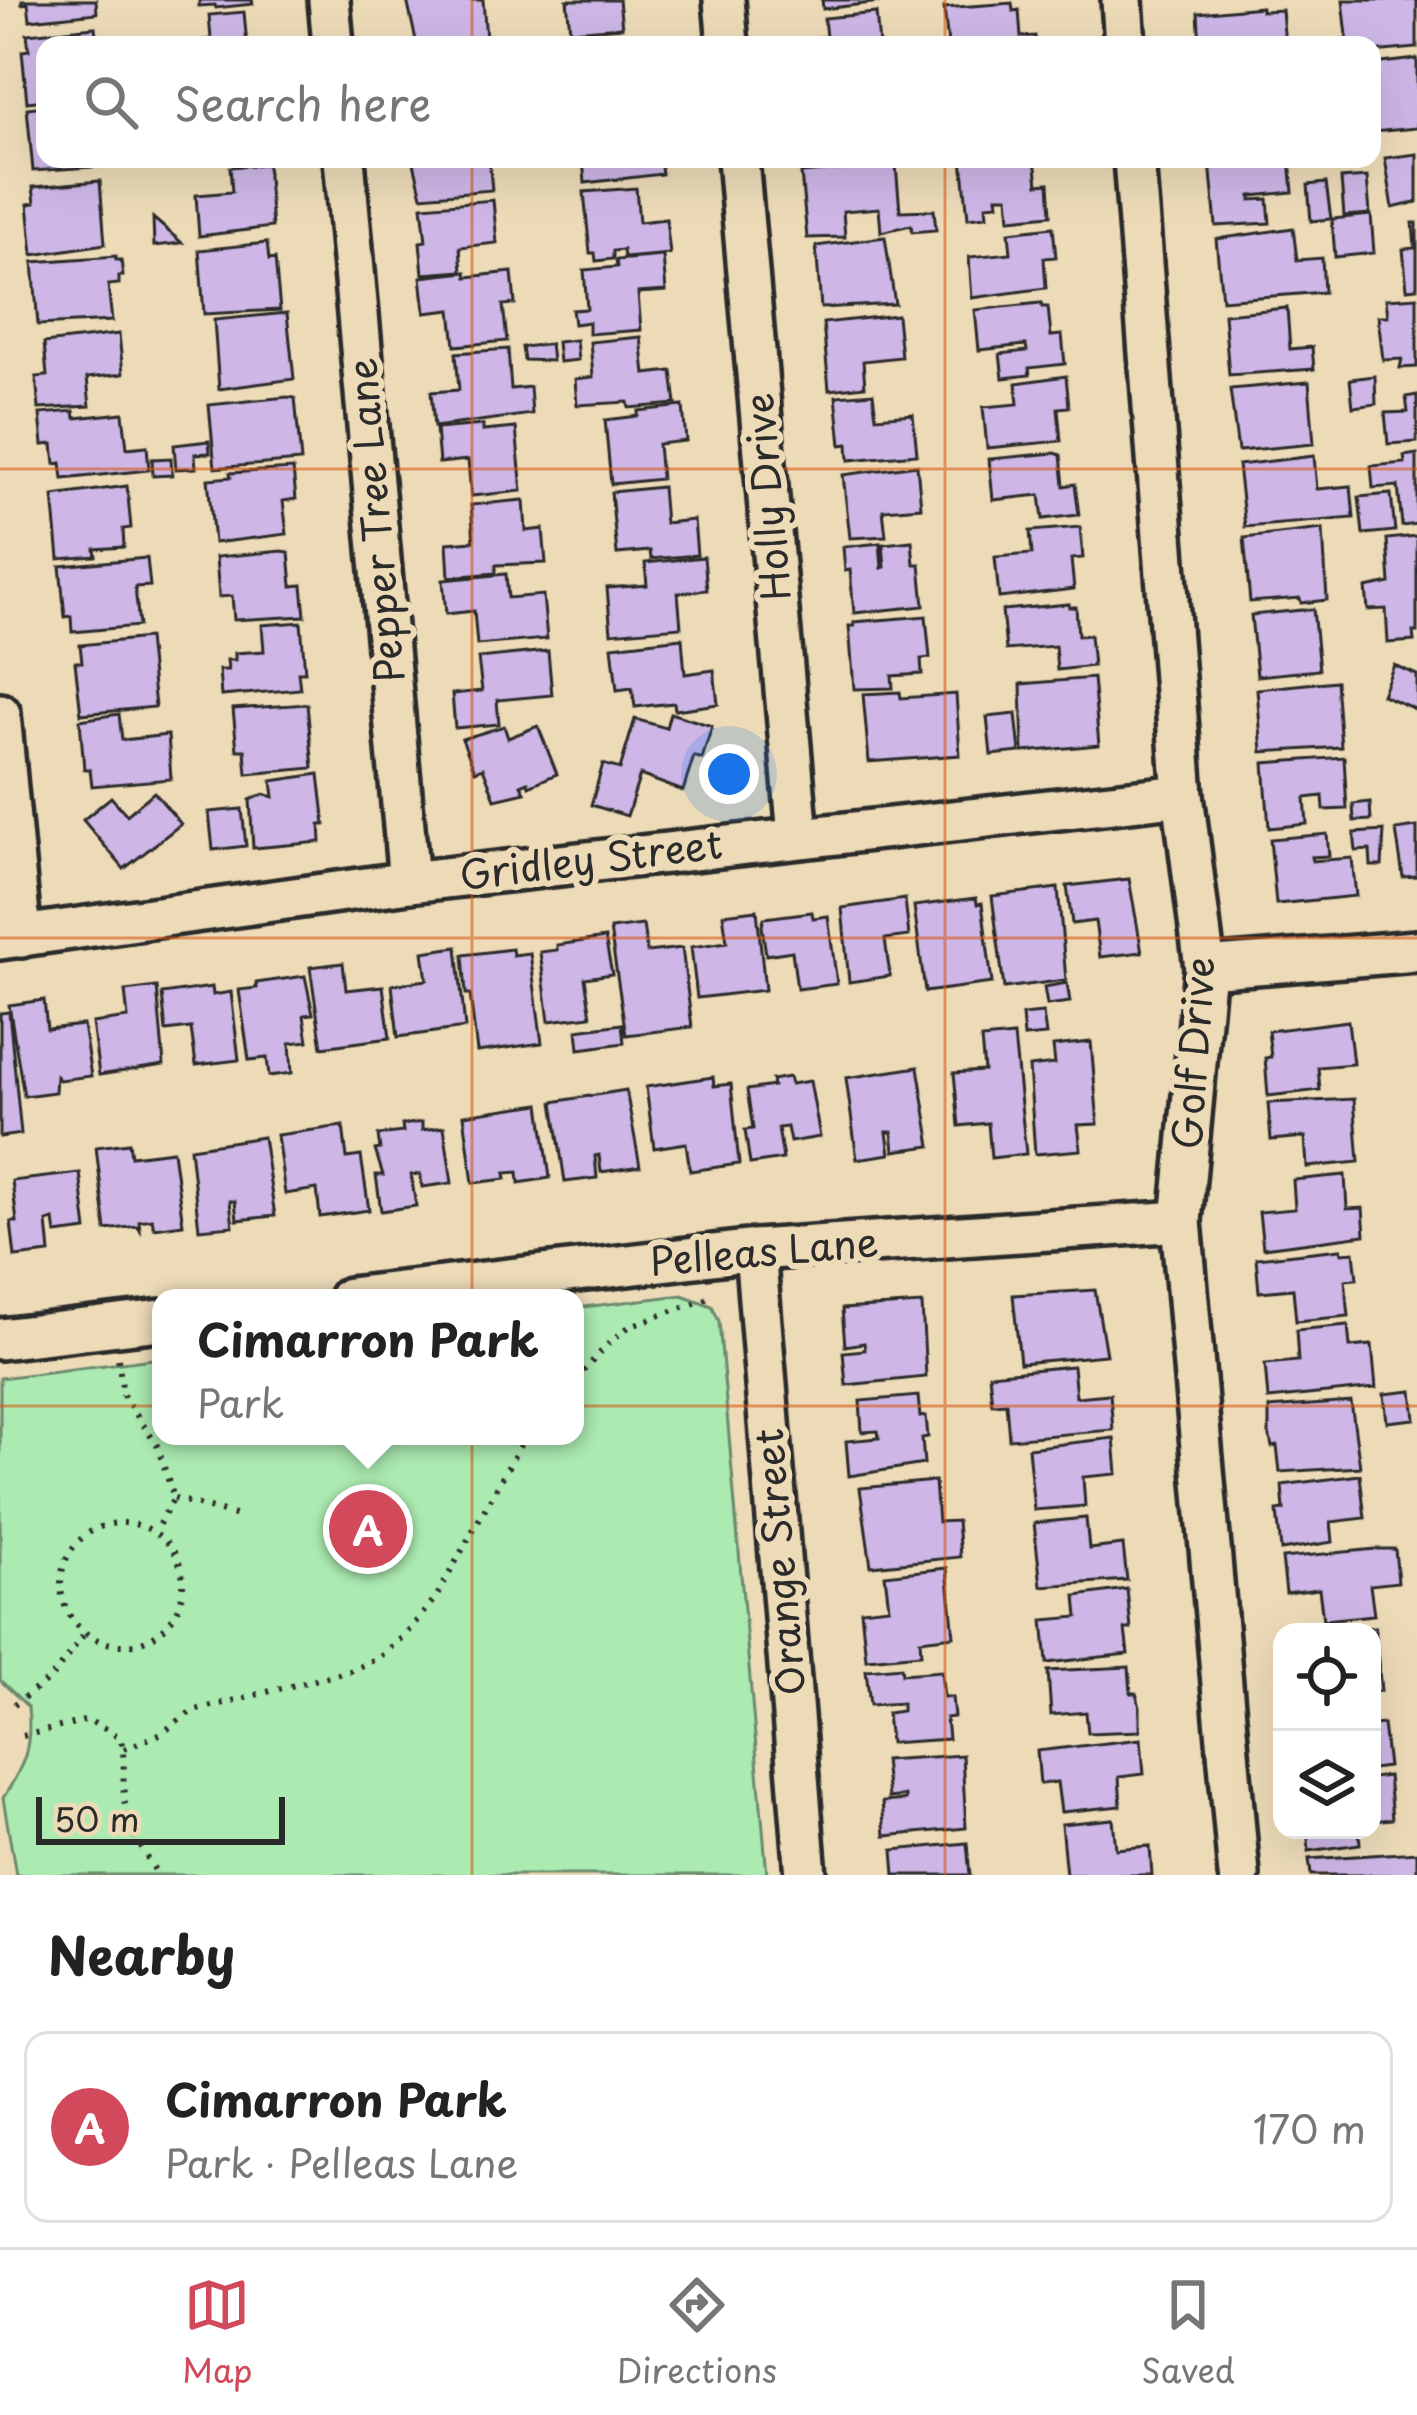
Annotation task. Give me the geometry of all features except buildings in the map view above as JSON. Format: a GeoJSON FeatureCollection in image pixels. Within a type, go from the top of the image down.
{"type":"FeatureCollection","features":[{"type":"Feature","properties":{"kind":"street"},"geometry":{"type":"LineString","coordinates":[[329,0],[332,36]]}},
{"type":"Feature","properties":{"kind":"street"},"geometry":{"type":"LineString","coordinates":[[724,0],[727,36]]}},
{"type":"Feature","properties":{"kind":"street"},"geometry":{"type":"LineString","coordinates":[[1122,0],[1125,36]]}},
{"type":"Feature","properties":{"kind":"street","name":"Pepper Tree Lane"},"geometry":{"type":"LineString","coordinates":[[345,168],[409,882]]}},
{"type":"Feature","properties":{"kind":"street","name":"Holly Drive"},"geometry":{"type":"LineString","coordinates":[[739,168],[798,836]]}},
{"type":"Feature","properties":{"kind":"street","name":"Golf Drive"},"geometry":{"type":"LineString","coordinates":[[1135,168],[1183,795],[1205,968],[1181,1221],[1238,1875]]}},
{"type":"Feature","properties":{"kind":"street"},"geometry":{"type":"LineString","coordinates":[[0,714],[10,938]]}},
{"type":"Feature","properties":{"kind":"street","name":"Gridley Street"},"geometry":{"type":"LineString","coordinates":[[10,938],[409,882],[1183,795]]}},
{"type":"Feature","properties":{"kind":"street"},"geometry":{"type":"LineString","coordinates":[[1205,968],[1417,951]]}},
{"type":"Feature","properties":{"kind":"street","name":"Pelleas Lane"},"geometry":{"type":"LineString","coordinates":[[425,1289],[755,1250],[1181,1221]]}},
{"type":"Feature","properties":{"kind":"street","name":"Orange Street"},"geometry":{"type":"LineString","coordinates":[[755,1250],[806,1875]]}},
{"type":"Feature","properties":{"kind":"street"},"geometry":{"type":"LineString","coordinates":[[0,1339],[152,1321]]}},
{"type":"Feature","properties":{"kind":"path"},"geometry":{"type":"LineString","coordinates":[[584,1370],[630,1327],[712,1297]]}},
{"type":"Feature","properties":{"kind":"path"},"geometry":{"type":"LineString","coordinates":[[118,1355],[123,1394],[152,1438]]}},
{"type":"Feature","properties":{"kind":"path"},"geometry":{"type":"LineString","coordinates":[[154,1532],[174,1498],[157,1445]]}},
{"type":"Feature","properties":{"kind":"path"},"geometry":{"type":"LineString","coordinates":[[124,1749],[162,1733],[192,1711],[350,1671],[380,1657],[437,1596],[520,1445]]}},
{"type":"Feature","properties":{"kind":"path"},"geometry":{"type":"LineString","coordinates":[[174,1498],[238,1516]]}},
{"type":"Feature","properties":{"kind":"path"},"geometry":{"type":"LineString","coordinates":[[117,1523],[154,1532],[170,1546],[180,1565],[183,1585],[169,1624],[133,1645],[112,1645],[85,1633],[66,1610],[61,1592],[69,1553],[98,1528],[117,1523]]}},
{"type":"Feature","properties":{"kind":"path"},"geometry":{"type":"LineString","coordinates":[[14,1705],[52,1677],[85,1633]]}},
{"type":"Feature","properties":{"kind":"path"},"geometry":{"type":"LineString","coordinates":[[23,1736],[88,1720],[120,1737],[125,1806],[135,1837],[158,1875]]}},
{"type":"Feature","properties":{"kind":"green space"},"geometry":{"type":"Polygon","coordinates":[[[682,1295],[712,1306],[719,1321],[767,1875],[16,1875],[3,1798],[25,1755],[29,1721],[28,1707],[0,1680],[0,1378],[152,1359],[152,1445],[584,1445],[584,1307],[682,1295]]]}},
{"type":"Feature","properties":{"kind":"place","name":"Cimarron Park"},"geometry":{"type":"Point","coordinates":[368,1529]}}]}
